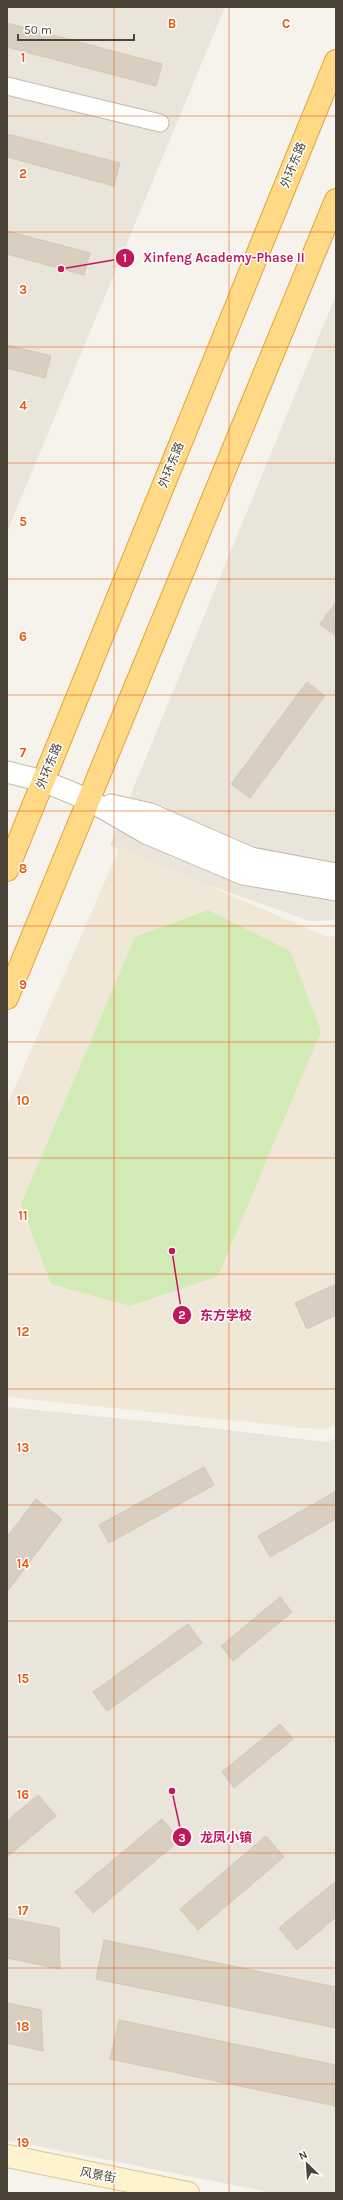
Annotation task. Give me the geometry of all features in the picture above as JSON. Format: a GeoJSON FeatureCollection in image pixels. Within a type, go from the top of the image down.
{"type":"FeatureCollection","features":[{"type":"Feature","properties":{"kind":"highway","name":"外环东路"},"geometry":{"type":"LineString","coordinates":[[7,870],[336,61]]}},
{"type":"Feature","properties":{"kind":"highway"},"geometry":{"type":"LineString","coordinates":[[7,998],[87,799],[336,200]]}},
{"type":"Feature","properties":{"kind":"main road","name":"风景街"},"geometry":{"type":"LineString","coordinates":[[7,2156],[188,2193]]}},
{"type":"Feature","properties":{"kind":"street"},"geometry":{"type":"LineString","coordinates":[[7,86],[160,123]]}},
{"type":"Feature","properties":{"kind":"street"},"geometry":{"type":"LineString","coordinates":[[7,772],[43,781],[87,799],[146,833],[244,874],[336,890]]}},
{"type":"Feature","properties":{"kind":"street"},"geometry":{"type":"LineString","coordinates":[[87,799],[150,814],[251,858],[336,874]]}},
{"type":"Feature","properties":{"kind":"shaded area"},"geometry":{"type":"Polygon","coordinates":[[[7,7],[225,7],[7,532],[7,7]]]}},
{"type":"Feature","properties":{"kind":"shaded area"},"geometry":{"type":"Polygon","coordinates":[[[336,295],[336,920],[310,921],[142,862],[110,845],[336,295]]]}},
{"type":"Feature","properties":{"kind":"shaded area"},"geometry":{"type":"Polygon","coordinates":[[[120,847],[327,937],[336,936],[336,1424],[324,1430],[7,1397],[7,1105],[120,847]]]}},
{"type":"Feature","properties":{"kind":"shaded area"},"geometry":{"type":"Polygon","coordinates":[[[7,1407],[194,1426],[327,1442],[336,1438],[336,2193],[273,2193],[7,2140],[7,1407]]]}},
{"type":"Feature","properties":{"kind":"green space"},"geometry":{"type":"Polygon","coordinates":[[[208,910],[290,951],[321,1031],[218,1276],[130,1306],[51,1284],[21,1204],[135,937],[208,910]]]}},
{"type":"Feature","properties":{"kind":"building"},"geometry":{"type":"Polygon","coordinates":[[[7,23],[162,64],[156,86],[7,47],[7,23]]]}},
{"type":"Feature","properties":{"kind":"building"},"geometry":{"type":"Polygon","coordinates":[[[7,134],[120,163],[114,186],[7,157],[7,134]]]}},
{"type":"Feature","properties":{"kind":"building"},"geometry":{"type":"Polygon","coordinates":[[[7,231],[90,253],[84,275],[7,254],[7,231]]]}},
{"type":"Feature","properties":{"kind":"building"},"geometry":{"type":"Polygon","coordinates":[[[7,345],[51,356],[45,378],[7,368],[7,345]]]}},
{"type":"Feature","properties":{"kind":"building"},"geometry":{"type":"Polygon","coordinates":[[[336,602],[336,636],[320,624],[336,602]]]}},
{"type":"Feature","properties":{"kind":"building"},"geometry":{"type":"Polygon","coordinates":[[[307,682],[325,696],[250,798],[231,784],[307,682]]]}},
{"type":"Feature","properties":{"kind":"building"},"geometry":{"type":"Polygon","coordinates":[[[336,1284],[336,1315],[307,1329],[295,1303],[336,1284]]]}},
{"type":"Feature","properties":{"kind":"building"},"geometry":{"type":"Polygon","coordinates":[[[204,1467],[214,1485],[109,1543],[99,1525],[204,1467]]]}},
{"type":"Feature","properties":{"kind":"building"},"geometry":{"type":"Polygon","coordinates":[[[336,1491],[336,1519],[270,1557],[258,1536],[336,1491]]]}},
{"type":"Feature","properties":{"kind":"building"},"geometry":{"type":"Polygon","coordinates":[[[36,1499],[62,1519],[7,1592],[7,1537],[36,1499]]]}},
{"type":"Feature","properties":{"kind":"building"},"geometry":{"type":"Polygon","coordinates":[[[280,1597],[292,1612],[233,1661],[221,1646],[280,1597]]]}},
{"type":"Feature","properties":{"kind":"building"},"geometry":{"type":"Polygon","coordinates":[[[188,1624],[202,1643],[107,1711],[93,1692],[188,1624]]]}},
{"type":"Feature","properties":{"kind":"building"},"geometry":{"type":"Polygon","coordinates":[[[280,1724],[293,1739],[234,1788],[222,1772],[280,1724]]]}},
{"type":"Feature","properties":{"kind":"building"},"geometry":{"type":"Polygon","coordinates":[[[38,1795],[56,1816],[7,1857],[7,1821],[38,1795]]]}},
{"type":"Feature","properties":{"kind":"building"},"geometry":{"type":"Polygon","coordinates":[[[162,1819],[180,1840],[93,1913],[75,1892],[162,1819]]]}},
{"type":"Feature","properties":{"kind":"building"},"geometry":{"type":"Polygon","coordinates":[[[266,1836],[284,1857],[198,1930],[180,1909],[266,1836]]]}},
{"type":"Feature","properties":{"kind":"building"},"geometry":{"type":"Polygon","coordinates":[[[336,1881],[336,1917],[297,1950],[279,1928],[336,1881]]]}},
{"type":"Feature","properties":{"kind":"building"},"geometry":{"type":"Polygon","coordinates":[[[7,1918],[59,1928],[60,1969],[7,1958],[7,1918]]]}},
{"type":"Feature","properties":{"kind":"building"},"geometry":{"type":"Polygon","coordinates":[[[104,1940],[336,1987],[336,2028],[96,1979],[104,1940]]]}},
{"type":"Feature","properties":{"kind":"building"},"geometry":{"type":"Polygon","coordinates":[[[7,2003],[41,2010],[43,2051],[7,2043],[7,2003]]]}},
{"type":"Feature","properties":{"kind":"building"},"geometry":{"type":"Polygon","coordinates":[[[119,2020],[336,2065],[336,2106],[110,2059],[119,2020]]]}},
{"type":"Feature","properties":{"kind":"place","name":"Xinfeng Academy-Phase II"},"geometry":{"type":"Point","coordinates":[61,269]}},
{"type":"Feature","properties":{"kind":"place","name":"东方学校"},"geometry":{"type":"Point","coordinates":[172,1251]}},
{"type":"Feature","properties":{"kind":"place","name":"龙凤小镇"},"geometry":{"type":"Point","coordinates":[172,1791]}}]}
